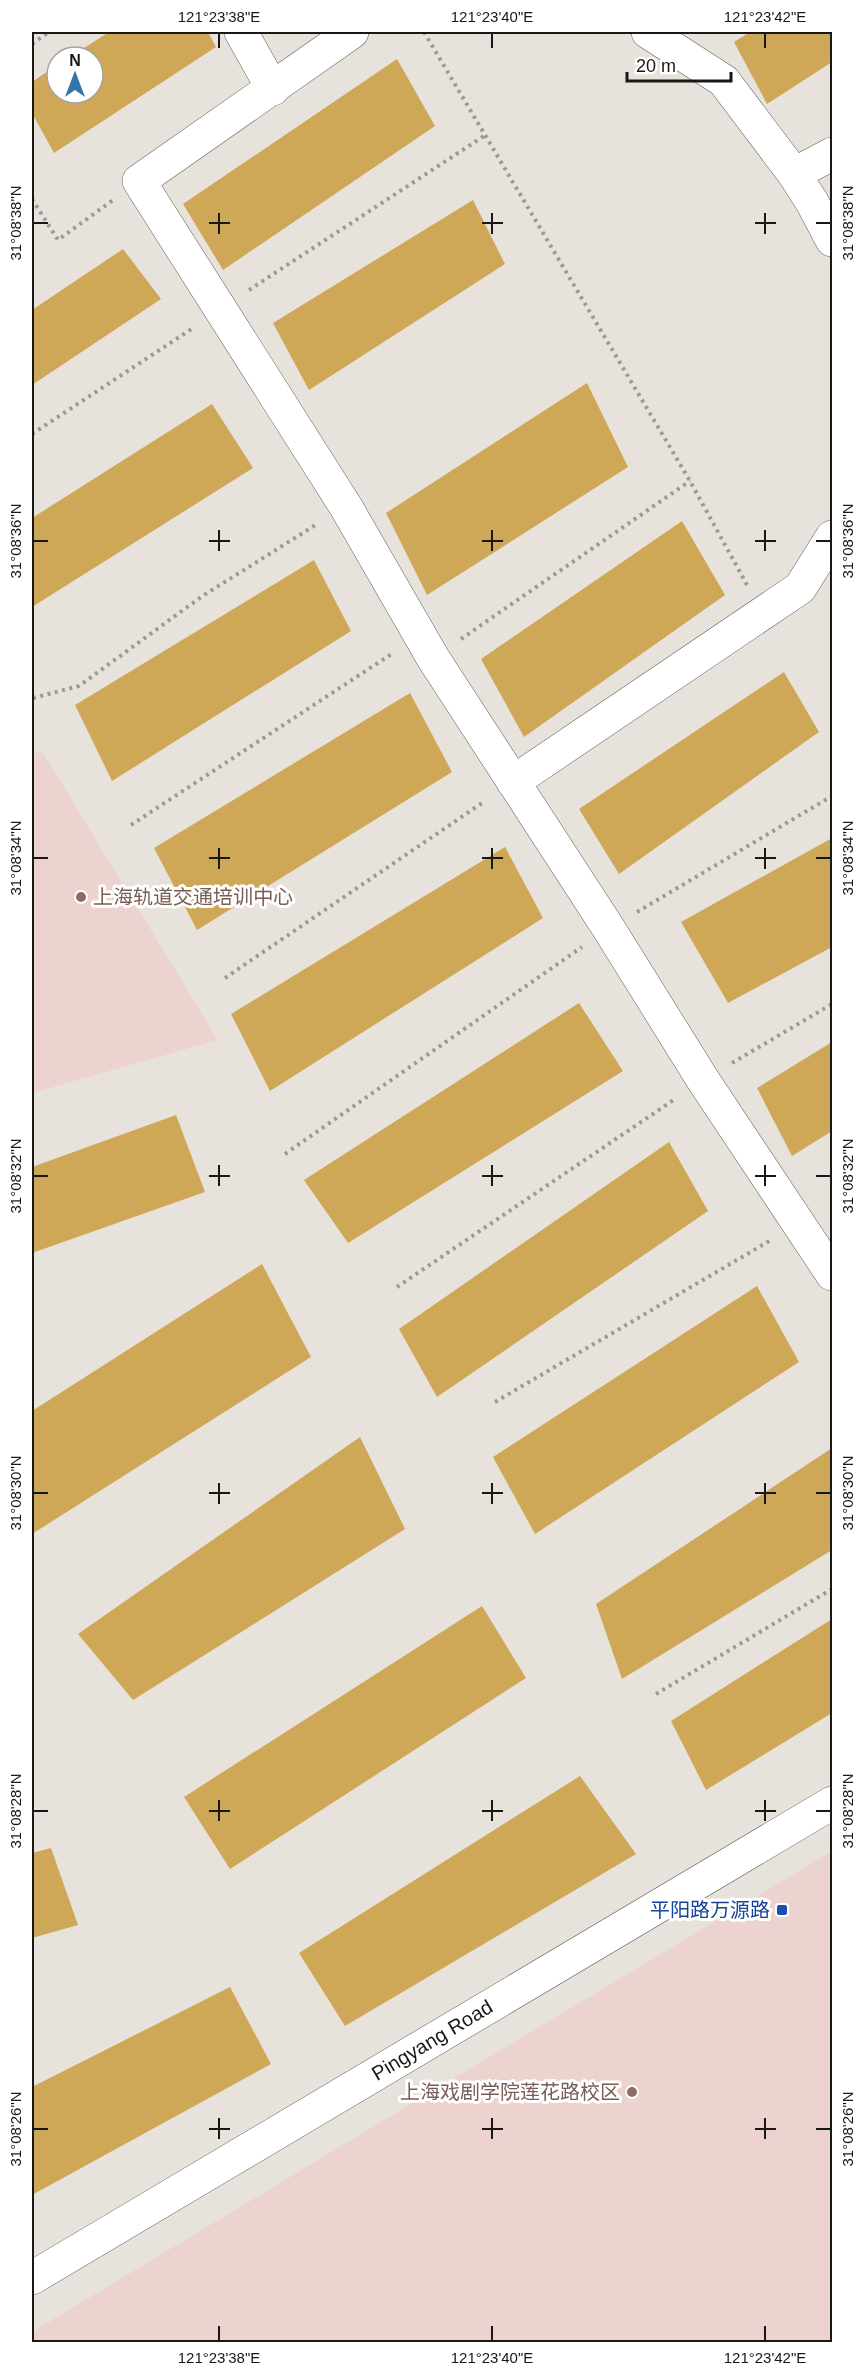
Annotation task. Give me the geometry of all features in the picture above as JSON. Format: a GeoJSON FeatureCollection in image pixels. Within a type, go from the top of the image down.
{"type":"FeatureCollection","features":[{"type":"Feature","properties":{"kind":"street"},"geometry":{"type":"LineString","coordinates":[[241,32],[273,89]]}},
{"type":"Feature","properties":{"kind":"street"},"geometry":{"type":"LineString","coordinates":[[352,32],[139,181],[346,507],[427,646],[513,782],[609,929],[702,1080],[800,1223],[832,1274]]}},
{"type":"Feature","properties":{"kind":"street"},"geometry":{"type":"LineString","coordinates":[[648,32],[724,81],[794,174],[822,196],[832,240]]}},
{"type":"Feature","properties":{"kind":"street"},"geometry":{"type":"LineString","coordinates":[[794,174],[832,154]]}},
{"type":"Feature","properties":{"kind":"street"},"geometry":{"type":"LineString","coordinates":[[513,782],[800,588],[832,537]]}},
{"type":"Feature","properties":{"kind":"street","name":"Pingyang Road"},"geometry":{"type":"LineString","coordinates":[[32,2278],[832,1803]]}},
{"type":"Feature","properties":{"kind":"path"},"geometry":{"type":"LineString","coordinates":[[32,44],[49,32]]}},
{"type":"Feature","properties":{"kind":"path"},"geometry":{"type":"LineString","coordinates":[[424,32],[690,481],[763,614]]}},
{"type":"Feature","properties":{"kind":"path"},"geometry":{"type":"LineString","coordinates":[[32,434],[484,136]]}},
{"type":"Feature","properties":{"kind":"path"},"geometry":{"type":"LineString","coordinates":[[32,199],[58,240],[139,181]]}},
{"type":"Feature","properties":{"kind":"path"},"geometry":{"type":"LineString","coordinates":[[131,825],[427,646],[690,481]]}},
{"type":"Feature","properties":{"kind":"path"},"geometry":{"type":"LineString","coordinates":[[33,698],[79,686],[201,597],[346,507]]}},
{"type":"Feature","properties":{"kind":"path"},"geometry":{"type":"LineString","coordinates":[[225,978],[513,782]]}},
{"type":"Feature","properties":{"kind":"path"},"geometry":{"type":"LineString","coordinates":[[285,1154],[609,929],[832,796]]}},
{"type":"Feature","properties":{"kind":"path"},"geometry":{"type":"LineString","coordinates":[[397,1287],[702,1080],[832,1004]]}},
{"type":"Feature","properties":{"kind":"path"},"geometry":{"type":"LineString","coordinates":[[495,1402],[800,1223]]}},
{"type":"Feature","properties":{"kind":"path"},"geometry":{"type":"LineString","coordinates":[[656,1694],[832,1589]]}},
{"type":"Feature","properties":{"kind":"shaded area","name":"上海轨道交通培训中心"},"geometry":{"type":"Polygon","coordinates":[[[42,751],[218,1040],[32,1093],[32,754],[42,751]]]}},
{"type":"Feature","properties":{"kind":"shaded area","name":"上海戏剧学院莲花路校区"},"geometry":{"type":"Polygon","coordinates":[[[832,1851],[832,2342],[32,2342],[32,2332],[832,1851]]]}},
{"type":"Feature","properties":{"kind":"building"},"geometry":{"type":"Polygon","coordinates":[[[109,32],[208,32],[216,47],[54,153],[32,113],[32,82],[45,73],[45,105],[105,105],[105,45],[89,45],[109,32]]]}},
{"type":"Feature","properties":{"kind":"building"},"geometry":{"type":"Polygon","coordinates":[[[750,32],[832,32],[832,62],[767,104],[734,42],[750,32]]]}},
{"type":"Feature","properties":{"kind":"building"},"geometry":{"type":"Polygon","coordinates":[[[397,59],[435,126],[223,270],[183,204],[397,59]]]}},
{"type":"Feature","properties":{"kind":"building"},"geometry":{"type":"Polygon","coordinates":[[[473,200],[505,264],[309,390],[273,323],[473,200]]]}},
{"type":"Feature","properties":{"kind":"building"},"geometry":{"type":"Polygon","coordinates":[[[123,249],[161,299],[32,385],[32,310],[123,249]]]}},
{"type":"Feature","properties":{"kind":"building"},"geometry":{"type":"Polygon","coordinates":[[[587,383],[628,467],[427,595],[386,513],[587,383]]]}},
{"type":"Feature","properties":{"kind":"building"},"geometry":{"type":"Polygon","coordinates":[[[212,404],[253,468],[32,607],[32,518],[212,404]]]}},
{"type":"Feature","properties":{"kind":"building"},"geometry":{"type":"Polygon","coordinates":[[[682,521],[725,595],[524,737],[481,659],[682,521]]]}},
{"type":"Feature","properties":{"kind":"building"},"geometry":{"type":"Polygon","coordinates":[[[314,560],[351,631],[112,781],[75,705],[314,560]]]}},
{"type":"Feature","properties":{"kind":"building"},"geometry":{"type":"Polygon","coordinates":[[[784,672],[819,732],[619,874],[579,809],[784,672]]]}},
{"type":"Feature","properties":{"kind":"building"},"geometry":{"type":"Polygon","coordinates":[[[410,693],[452,772],[197,930],[154,848],[410,693]]]}},
{"type":"Feature","properties":{"kind":"building"},"geometry":{"type":"Polygon","coordinates":[[[832,838],[832,947],[728,1003],[681,922],[832,838]]]}},
{"type":"Feature","properties":{"kind":"building"},"geometry":{"type":"Polygon","coordinates":[[[505,847],[543,918],[270,1091],[231,1014],[505,847]]]}},
{"type":"Feature","properties":{"kind":"building"},"geometry":{"type":"Polygon","coordinates":[[[579,1003],[623,1071],[348,1243],[304,1180],[579,1003]]]}},
{"type":"Feature","properties":{"kind":"building"},"geometry":{"type":"Polygon","coordinates":[[[832,1042],[832,1131],[792,1156],[757,1088],[832,1042]]]}},
{"type":"Feature","properties":{"kind":"building"},"geometry":{"type":"Polygon","coordinates":[[[176,1115],[205,1192],[32,1253],[32,1167],[176,1115]]]}},
{"type":"Feature","properties":{"kind":"building"},"geometry":{"type":"Polygon","coordinates":[[[669,1142],[708,1211],[437,1397],[399,1329],[669,1142]]]}},
{"type":"Feature","properties":{"kind":"building"},"geometry":{"type":"Polygon","coordinates":[[[262,1264],[311,1357],[32,1534],[32,1411],[262,1264]]]}},
{"type":"Feature","properties":{"kind":"building"},"geometry":{"type":"Polygon","coordinates":[[[757,1286],[799,1362],[535,1534],[493,1457],[757,1286]]]}},
{"type":"Feature","properties":{"kind":"building"},"geometry":{"type":"Polygon","coordinates":[[[360,1437],[405,1529],[133,1700],[78,1634],[360,1437]]]}},
{"type":"Feature","properties":{"kind":"building"},"geometry":{"type":"Polygon","coordinates":[[[832,1448],[832,1550],[622,1679],[596,1604],[832,1448]]]}},
{"type":"Feature","properties":{"kind":"building"},"geometry":{"type":"Polygon","coordinates":[[[482,1606],[526,1678],[230,1869],[184,1797],[482,1606]]]}},
{"type":"Feature","properties":{"kind":"building"},"geometry":{"type":"Polygon","coordinates":[[[832,1619],[832,1713],[706,1790],[671,1721],[832,1619]]]}},
{"type":"Feature","properties":{"kind":"building"},"geometry":{"type":"Polygon","coordinates":[[[580,1776],[636,1854],[345,2026],[299,1953],[580,1776]]]}},
{"type":"Feature","properties":{"kind":"building"},"geometry":{"type":"Polygon","coordinates":[[[51,1848],[78,1925],[32,1938],[32,1853],[51,1848]]]}},
{"type":"Feature","properties":{"kind":"building"},"geometry":{"type":"Polygon","coordinates":[[[230,1987],[271,2064],[32,2195],[32,2087],[230,1987]]]}},
{"type":"Feature","properties":{"kind":"place","name":"上海轨道交通培训中心"},"geometry":{"type":"Point","coordinates":[81,897]}},
{"type":"Feature","properties":{"kind":"place","name":"平阳路万源路"},"geometry":{"type":"Point","coordinates":[782,1910]}},
{"type":"Feature","properties":{"kind":"place","name":"上海戏剧学院莲花路校区"},"geometry":{"type":"Point","coordinates":[632,2092]}}]}
